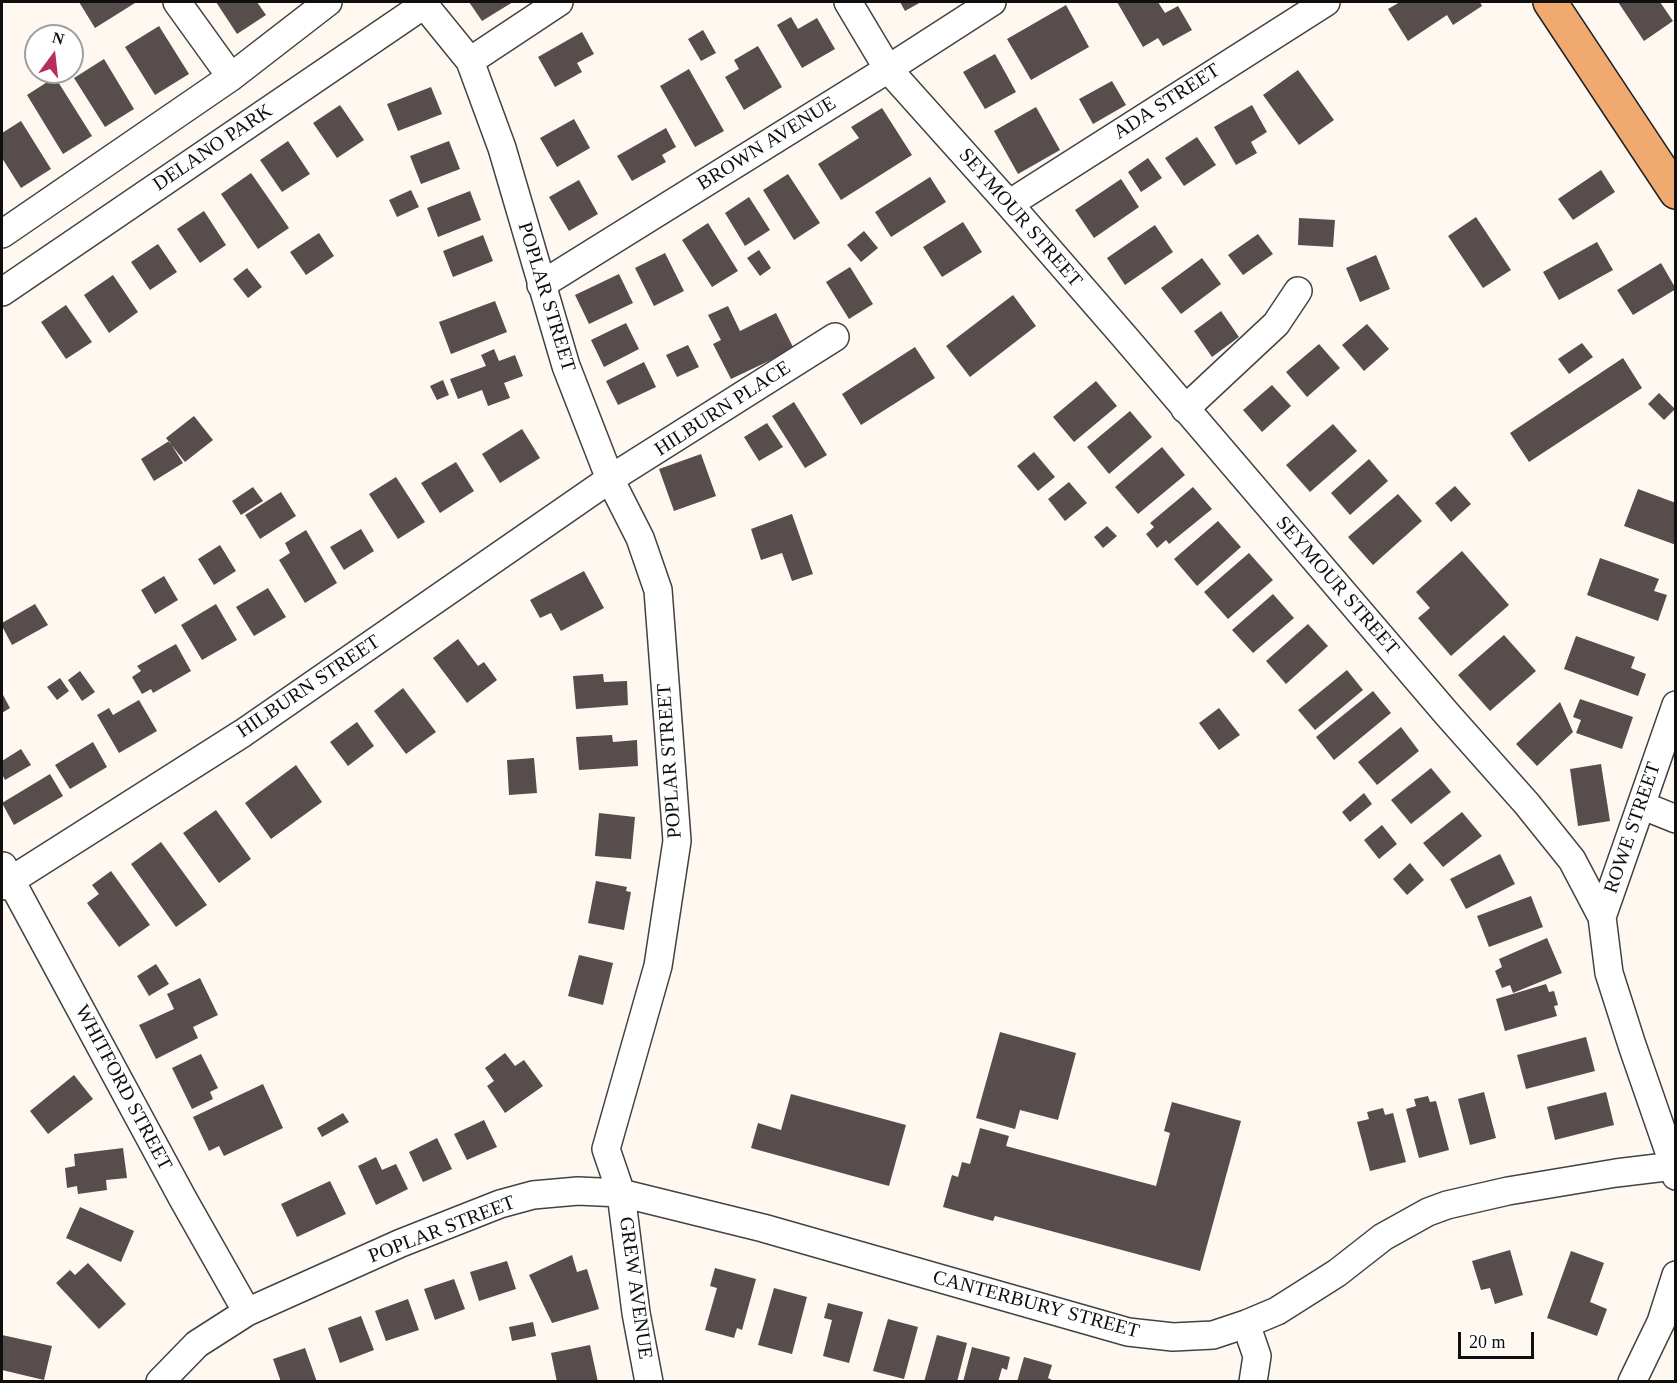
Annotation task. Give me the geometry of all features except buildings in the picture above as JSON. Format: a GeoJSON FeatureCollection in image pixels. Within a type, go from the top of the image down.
{"type":"FeatureCollection","features":[{"type":"Feature","properties":{"kind":"main road"},"geometry":{"type":"LineString","coordinates":[[1550,2],[1676,192]]}},
{"type":"Feature","properties":{"kind":"street"},"geometry":{"type":"LineString","coordinates":[[177,2],[231,77]]}},
{"type":"Feature","properties":{"kind":"street"},"geometry":{"type":"LineString","coordinates":[[2,234],[231,77],[328,2]]}},
{"type":"Feature","properties":{"kind":"street"},"geometry":{"type":"LineString","coordinates":[[470,61],[559,2]]}},
{"type":"Feature","properties":{"kind":"street","name":"SEYMOUR STREET"},"geometry":{"type":"LineString","coordinates":[[848,2],[888,69],[1010,204],[1447,714],[1527,804],[1572,860],[1602,917],[1609,973],[1675,1171]]}},
{"type":"Feature","properties":{"kind":"street","name":"BROWN AVENUE"},"geometry":{"type":"LineString","coordinates":[[541,285],[992,2]]}},
{"type":"Feature","properties":{"kind":"street","name":"ADA STREET"},"geometry":{"type":"LineString","coordinates":[[1010,204],[1326,2]]}},
{"type":"Feature","properties":{"kind":"street","name":"POPLAR STREET"},"geometry":{"type":"LineString","coordinates":[[160,1382],[197,1344],[247,1312],[401,1243],[500,1204],[532,1195],[578,1191],[621,1193],[606,1149],[658,966],[677,841],[658,590],[640,538],[610,479],[566,366],[502,148],[470,61],[424,3]]}},
{"type":"Feature","properties":{"kind":"street","name":"DELANO PARK"},"geometry":{"type":"LineString","coordinates":[[2,292],[424,3]]}},
{"type":"Feature","properties":{"kind":"street"},"geometry":{"type":"LineString","coordinates":[[1185,409],[1276,324],[1298,291]]}},
{"type":"Feature","properties":{"kind":"street","name":"HILBURN PLACE"},"geometry":{"type":"LineString","coordinates":[[610,479],[835,337]]}},
{"type":"Feature","properties":{"kind":"street","name":"HILBURN STREET"},"geometry":{"type":"LineString","coordinates":[[5,876],[243,733],[610,479]]}},
{"type":"Feature","properties":{"kind":"street","name":"ROWE STREET"},"geometry":{"type":"LineString","coordinates":[[1602,917],[1641,805],[1666,762],[1676,705]]}},
{"type":"Feature","properties":{"kind":"street"},"geometry":{"type":"LineString","coordinates":[[1641,805],[1676,819]]}},
{"type":"Feature","properties":{"kind":"street","name":"WHITFORD STREET"},"geometry":{"type":"LineString","coordinates":[[5,876],[247,1312]]}},
{"type":"Feature","properties":{"kind":"street","name":"CANTERBURY STREET"},"geometry":{"type":"LineString","coordinates":[[621,1193],[763,1228],[1128,1332],[1173,1337],[1213,1335],[1277,1311],[1337,1273],[1383,1237],[1428,1212],[1508,1191],[1616,1173],[1675,1171]]}},
{"type":"Feature","properties":{"kind":"street","name":"GREW AVENUE"},"geometry":{"type":"LineString","coordinates":[[621,1193],[636,1314],[649,1382]]}},
{"type":"Feature","properties":{"kind":"street"},"geometry":{"type":"LineString","coordinates":[[1632,1382],[1661,1322],[1676,1275]]}},
{"type":"Feature","properties":{"kind":"street"},"geometry":{"type":"LineString","coordinates":[[1246,1324],[1257,1356],[1253,1382]]}}]}
